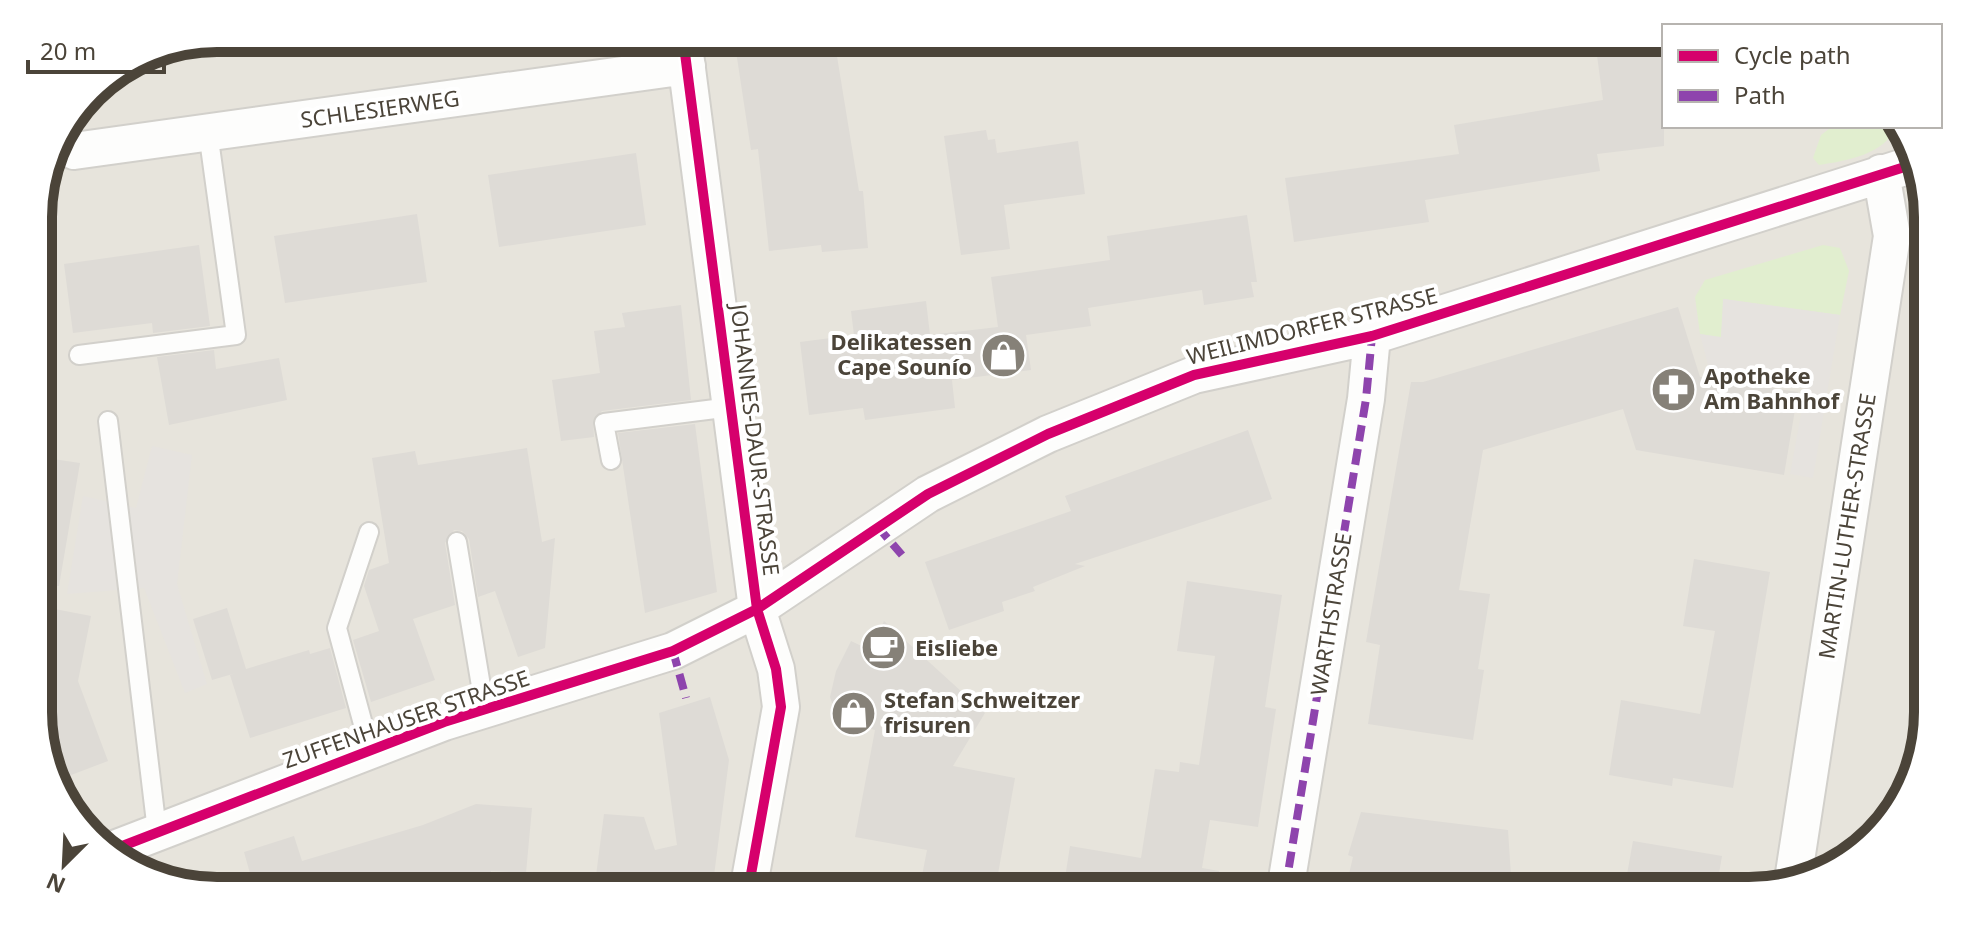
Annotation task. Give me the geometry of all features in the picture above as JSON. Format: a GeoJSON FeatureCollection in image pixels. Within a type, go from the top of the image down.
{"type":"FeatureCollection","features":[{"type":"Feature","properties":{"kind":"street","name":"SCHLESIERWEG"},"geometry":{"type":"LineString","coordinates":[[74,151],[208,132],[685,52]]}},
{"type":"Feature","properties":{"kind":"street","name":"JOHANNES-DAUR-STRASSE"},"geometry":{"type":"LineString","coordinates":[[685,52],[757,609],[776,669],[781,707],[751,877]]}},
{"type":"Feature","properties":{"kind":"street","name":"WEILIMDORFER STRASSE"},"geometry":{"type":"LineString","coordinates":[[757,609],[928,494],[1048,434],[1194,375],[1372,336],[1898,168]]}},
{"type":"Feature","properties":{"kind":"street","name":"MARTIN-LUTHER-STRASSE"},"geometry":{"type":"LineString","coordinates":[[1795,870],[1892,236],[1898,168]]}},
{"type":"Feature","properties":{"kind":"street","name":"WARTHSTRASSE"},"geometry":{"type":"LineString","coordinates":[[1287,877],[1359,445],[1372,336]]}},
{"type":"Feature","properties":{"kind":"street","name":"ZUFFENHAUSER STRASSE"},"geometry":{"type":"LineString","coordinates":[[121,846],[370,750],[673,651],[757,609]]}},
{"type":"Feature","properties":{"kind":"lane"},"geometry":{"type":"LineString","coordinates":[[79,355],[236,335],[208,132]]}},
{"type":"Feature","properties":{"kind":"lane"},"geometry":{"type":"LineString","coordinates":[[611,460],[604,423],[731,407]]}},
{"type":"Feature","properties":{"kind":"lane"},"geometry":{"type":"LineString","coordinates":[[108,421],[157,831]]}},
{"type":"Feature","properties":{"kind":"lane"},"geometry":{"type":"LineString","coordinates":[[369,532],[337,628],[370,750]]}},
{"type":"Feature","properties":{"kind":"lane"},"geometry":{"type":"LineString","coordinates":[[457,542],[485,710]]}},
{"type":"Feature","properties":{"kind":"shaded area"},"geometry":{"type":"Polygon","coordinates":[[[217,52],[1662,52],[1662,128],[1888,128],[1908,174],[1914,217],[1914,712],[1911,744],[1901,775],[1880,812],[1866,829],[1841,849],[1802,868],[1760,877],[217,877],[185,874],[154,864],[117,843],[104,832],[104,825],[97,825],[86,812],[65,775],[53,734],[52,206],[65,154],[86,117],[100,100],[125,80],[164,61],[195,53],[217,52]]]}},
{"type":"Feature","properties":{"kind":"shaded area"},"geometry":{"type":"Polygon","coordinates":[[[1723,299],[1840,315],[1813,478],[1790,474],[1806,386],[1709,369],[1700,334],[1721,337],[1723,299]]]}},
{"type":"Feature","properties":{"kind":"shaded area"},"geometry":{"type":"Polygon","coordinates":[[[152,446],[192,455],[177,584],[207,684],[185,693],[144,588],[67,594],[83,496],[136,508],[152,446]]]}},
{"type":"Feature","properties":{"kind":"green space"},"geometry":{"type":"Polygon","coordinates":[[[1830,128],[1888,128],[1892,134],[1883,144],[1863,155],[1819,165],[1813,158],[1821,135],[1830,128]]]}},
{"type":"Feature","properties":{"kind":"green space"},"geometry":{"type":"Polygon","coordinates":[[[1823,245],[1840,248],[1849,271],[1840,315],[1724,299],[1721,338],[1700,334],[1695,297],[1705,280],[1823,245]]]}},
{"type":"Feature","properties":{"kind":"building"},"geometry":{"type":"Polygon","coordinates":[[[736,52],[836,52],[859,191],[863,191],[868,248],[822,252],[821,245],[769,251],[758,149],[751,150],[736,52]]]}},
{"type":"Feature","properties":{"kind":"building"},"geometry":{"type":"Polygon","coordinates":[[[1597,52],[1662,52],[1664,146],[1597,154],[1600,171],[1425,200],[1429,222],[1294,242],[1285,178],[1459,154],[1454,125],[1603,100],[1597,52]]]}},
{"type":"Feature","properties":{"kind":"building"},"geometry":{"type":"Polygon","coordinates":[[[986,130],[988,140],[995,139],[997,153],[1078,141],[1085,194],[1004,205],[1010,249],[961,255],[944,136],[986,130]]]}},
{"type":"Feature","properties":{"kind":"building"},"geometry":{"type":"Polygon","coordinates":[[[636,153],[646,225],[499,247],[488,175],[636,153]]]}},
{"type":"Feature","properties":{"kind":"building"},"geometry":{"type":"Polygon","coordinates":[[[417,214],[427,282],[285,303],[274,236],[417,214]]]}},
{"type":"Feature","properties":{"kind":"building"},"geometry":{"type":"Polygon","coordinates":[[[1247,215],[1257,282],[1251,282],[1254,297],[1204,305],[1202,290],[1088,308],[1091,326],[1026,335],[1031,370],[952,380],[955,408],[865,420],[863,408],[809,415],[800,342],[854,335],[851,311],[926,301],[930,335],[998,327],[991,277],[1110,260],[1107,236],[1247,215]]]}},
{"type":"Feature","properties":{"kind":"building"},"geometry":{"type":"Polygon","coordinates":[[[199,245],[210,326],[153,333],[152,323],[73,333],[64,264],[199,245]]]}},
{"type":"Feature","properties":{"kind":"building"},"geometry":{"type":"Polygon","coordinates":[[[681,305],[691,400],[602,411],[593,420],[594,437],[561,441],[552,380],[600,373],[594,331],[625,327],[622,313],[681,305]]]}},
{"type":"Feature","properties":{"kind":"building"},"geometry":{"type":"Polygon","coordinates":[[[1678,307],[1700,377],[1798,392],[1784,475],[1636,450],[1623,409],[1483,450],[1459,590],[1490,594],[1478,669],[1484,670],[1473,740],[1368,724],[1380,645],[1366,642],[1411,382],[1423,382],[1678,307]]]}},
{"type":"Feature","properties":{"kind":"building"},"geometry":{"type":"Polygon","coordinates":[[[214,350],[216,369],[279,358],[287,400],[169,425],[157,357],[214,350]]]}},
{"type":"Feature","properties":{"kind":"building"},"geometry":{"type":"Polygon","coordinates":[[[695,424],[717,592],[645,613],[618,433],[695,424]]]}},
{"type":"Feature","properties":{"kind":"building"},"geometry":{"type":"Polygon","coordinates":[[[1248,430],[1272,499],[1075,564],[1085,566],[1033,587],[1035,591],[1002,602],[1004,611],[949,630],[925,562],[1071,511],[1065,496],[1248,430]]]}},
{"type":"Feature","properties":{"kind":"building"},"geometry":{"type":"Polygon","coordinates":[[[527,448],[542,542],[555,538],[545,648],[518,657],[495,591],[478,597],[469,539],[462,531],[454,530],[445,543],[455,605],[413,619],[435,680],[371,702],[353,640],[379,631],[364,586],[369,570],[389,563],[372,458],[415,451],[418,465],[527,448]]]}},
{"type":"Feature","properties":{"kind":"building"},"geometry":{"type":"Polygon","coordinates":[[[52,459],[80,463],[59,586],[52,585],[52,459]]]}},
{"type":"Feature","properties":{"kind":"building"},"geometry":{"type":"Polygon","coordinates":[[[1694,559],[1770,572],[1733,788],[1673,778],[1672,786],[1609,775],[1621,700],[1700,714],[1715,631],[1683,626],[1694,559]]]}},
{"type":"Feature","properties":{"kind":"building"},"geometry":{"type":"Polygon","coordinates":[[[1187,581],[1282,595],[1265,707],[1276,709],[1258,827],[1210,820],[1202,868],[1219,871],[1218,877],[1065,877],[1070,846],[1141,858],[1155,769],[1179,772],[1180,762],[1199,765],[1215,656],[1177,651],[1187,581]]]}},
{"type":"Feature","properties":{"kind":"building"},"geometry":{"type":"Polygon","coordinates":[[[52,608],[91,616],[78,681],[108,761],[65,775],[53,734],[52,608]]]}},
{"type":"Feature","properties":{"kind":"building"},"geometry":{"type":"Polygon","coordinates":[[[227,608],[246,669],[309,650],[310,654],[330,648],[346,708],[250,738],[230,675],[236,673],[212,680],[193,619],[227,608]]]}},
{"type":"Feature","properties":{"kind":"building"},"geometry":{"type":"Polygon","coordinates":[[[884,621],[985,713],[953,766],[1015,778],[997,877],[922,877],[927,850],[855,837],[875,730],[838,720],[830,697],[836,671],[851,641],[870,650],[884,621]]]}},
{"type":"Feature","properties":{"kind":"building"},"geometry":{"type":"Polygon","coordinates":[[[710,697],[729,760],[714,877],[596,877],[604,814],[644,817],[655,850],[677,845],[659,713],[710,697]]]}},
{"type":"Feature","properties":{"kind":"building"},"geometry":{"type":"Polygon","coordinates":[[[476,804],[532,808],[526,873],[491,871],[490,877],[251,877],[244,852],[294,836],[302,861],[423,825],[476,804]]]}},
{"type":"Feature","properties":{"kind":"building"},"geometry":{"type":"Polygon","coordinates":[[[1361,812],[1508,830],[1511,877],[1348,877],[1353,857],[1348,855],[1361,812]]]}},
{"type":"Feature","properties":{"kind":"building"},"geometry":{"type":"Polygon","coordinates":[[[1633,841],[1722,856],[1718,877],[1627,877],[1633,841]]]}},
{"type":"Feature","properties":{"kind":"marked path"},"geometry":{"type":"LineString","coordinates":[[1287,877],[1366,399],[1372,336]]}},
{"type":"Feature","properties":{"kind":"marked path"},"geometry":{"type":"LineString","coordinates":[[877,526],[902,555]]}},
{"type":"Feature","properties":{"kind":"marked path"},"geometry":{"type":"LineString","coordinates":[[673,651],[686,698]]}},
{"type":"Feature","properties":{"kind":"cycle path"},"geometry":{"type":"LineString","coordinates":[[685,52],[757,609],[776,669],[781,707],[751,877]]}},
{"type":"Feature","properties":{"kind":"cycle path"},"geometry":{"type":"LineString","coordinates":[[122,846],[444,722],[673,651],[757,609],[928,494],[1048,434],[1194,375],[1372,336],[1905,167]]}},
{"type":"Feature","properties":{"kind":"place","name":"Delikatessen Cape Sounío"},"geometry":{"type":"Point","coordinates":[1003,355]}},
{"type":"Feature","properties":{"kind":"place","name":"Apotheke Am Bahnhof"},"geometry":{"type":"Point","coordinates":[1673,389]}},
{"type":"Feature","properties":{"kind":"place","name":"Eisliebe"},"geometry":{"type":"Point","coordinates":[884,648]}},
{"type":"Feature","properties":{"kind":"place","name":"Stefan Schweitzer frisuren"},"geometry":{"type":"Point","coordinates":[853,713]}}]}
